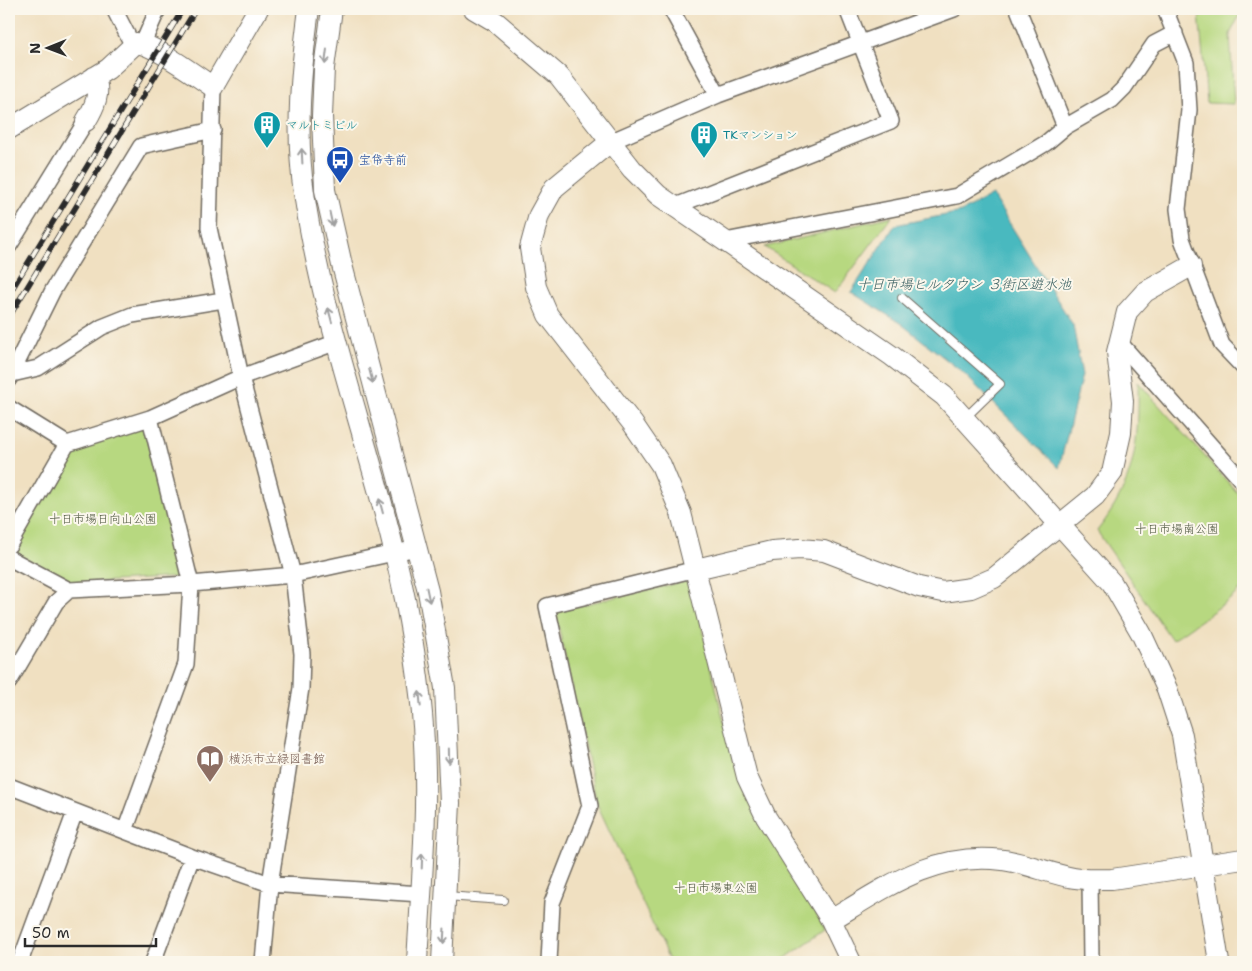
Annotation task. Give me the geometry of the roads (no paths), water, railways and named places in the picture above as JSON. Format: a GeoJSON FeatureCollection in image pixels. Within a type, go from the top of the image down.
{"type":"FeatureCollection","features":[{"type":"Feature","properties":{"kind":"street"},"geometry":{"type":"LineString","coordinates":[[114,9],[137,44],[213,87]]}},
{"type":"Feature","properties":{"kind":"street"},"geometry":{"type":"LineString","coordinates":[[9,129],[117,62],[137,44],[158,9]]}},
{"type":"Feature","properties":{"kind":"street"},"geometry":{"type":"LineString","coordinates":[[258,9],[213,87],[209,228],[241,377],[293,575],[302,654],[301,688],[270,884],[263,962]]}},
{"type":"Feature","properties":{"kind":"street"},"geometry":{"type":"LineString","coordinates":[[310,9],[301,68],[299,115],[303,191],[318,268],[394,553],[414,655],[424,743],[421,894],[417,962]]}},
{"type":"Feature","properties":{"kind":"street"},"geometry":{"type":"LineString","coordinates":[[332,9],[324,68],[322,116],[325,190],[342,265],[417,548],[431,610],[445,697],[450,803],[442,962]]}},
{"type":"Feature","properties":{"kind":"street"},"geometry":{"type":"LineString","coordinates":[[474,9],[496,22],[559,76],[610,142],[652,189],[673,207],[892,356],[944,396],[1112,583],[1142,633],[1167,689],[1182,735],[1219,962]]}},
{"type":"Feature","properties":{"kind":"street"},"geometry":{"type":"LineString","coordinates":[[671,9],[718,96]]}},
{"type":"Feature","properties":{"kind":"street"},"geometry":{"type":"LineString","coordinates":[[673,207],[891,121],[847,9]]}},
{"type":"Feature","properties":{"kind":"street"},"geometry":{"type":"LineString","coordinates":[[851,962],[831,920],[766,817],[747,777],[681,512],[661,465],[633,424],[548,315],[536,287],[530,248],[540,215],[554,188],[610,142],[718,96],[954,9]]}},
{"type":"Feature","properties":{"kind":"street"},"geometry":{"type":"LineString","coordinates":[[1018,9],[1065,127]]}},
{"type":"Feature","properties":{"kind":"street"},"geometry":{"type":"LineString","coordinates":[[1165,9],[1186,63],[1189,110],[1178,209],[1182,239],[1222,345],[1243,367]]}},
{"type":"Feature","properties":{"kind":"street"},"geometry":{"type":"LineString","coordinates":[[724,241],[957,196],[1046,143],[1065,127],[1112,100],[1124,88],[1154,44],[1175,33]]}},
{"type":"Feature","properties":{"kind":"street"},"geometry":{"type":"LineString","coordinates":[[9,246],[92,111],[98,91],[98,85],[94,77]]}},
{"type":"Feature","properties":{"kind":"street"},"geometry":{"type":"LineString","coordinates":[[10,376],[54,290],[141,146],[213,130]]}},
{"type":"Feature","properties":{"kind":"street"},"geometry":{"type":"LineString","coordinates":[[549,962],[552,904],[590,806],[547,606],[772,551],[824,551],[919,587],[943,592],[971,588],[994,578],[1095,496],[1112,473],[1121,433],[1123,409],[1117,352],[1126,312],[1145,292],[1191,266]]}},
{"type":"Feature","properties":{"kind":"street"},"geometry":{"type":"LineString","coordinates":[[10,376],[38,368],[102,327],[132,315],[223,300]]}},
{"type":"Feature","properties":{"kind":"street"},"geometry":{"type":"LineString","coordinates":[[9,544],[68,444],[150,418],[241,377],[337,342]]}},
{"type":"Feature","properties":{"kind":"street"},"geometry":{"type":"LineString","coordinates":[[1120,343],[1243,482]]}},
{"type":"Feature","properties":{"kind":"street"},"geometry":{"type":"LineString","coordinates":[[9,408],[68,444]]}},
{"type":"Feature","properties":{"kind":"street"},"geometry":{"type":"LineString","coordinates":[[125,831],[186,664],[191,584],[150,418]]}},
{"type":"Feature","properties":{"kind":"street"},"geometry":{"type":"LineString","coordinates":[[9,558],[69,590],[191,584],[293,575],[417,548]]}},
{"type":"Feature","properties":{"kind":"street"},"geometry":{"type":"LineString","coordinates":[[9,682],[56,602],[69,590]]}},
{"type":"Feature","properties":{"kind":"street"},"geometry":{"type":"LineString","coordinates":[[9,786],[192,857],[270,884],[421,894]]}},
{"type":"Feature","properties":{"kind":"street"},"geometry":{"type":"LineString","coordinates":[[20,962],[75,812]]}},
{"type":"Feature","properties":{"kind":"street"},"geometry":{"type":"LineString","coordinates":[[153,962],[192,857]]}},
{"type":"Feature","properties":{"kind":"street"},"geometry":{"type":"LineString","coordinates":[[831,920],[912,873],[934,864],[952,861],[979,858],[1004,860],[1073,878],[1112,879],[1243,859]]}},
{"type":"Feature","properties":{"kind":"street"},"geometry":{"type":"LineString","coordinates":[[1090,879],[1091,962]]}},
{"type":"Feature","properties":{"kind":"lane"},"geometry":{"type":"LineString","coordinates":[[902,298],[1000,384],[965,418]]}},
{"type":"Feature","properties":{"kind":"lane"},"geometry":{"type":"LineString","coordinates":[[446,896],[503,900]]}},
{"type":"Feature","properties":{"kind":"water","name":"十日市場ヒルタウン ３街区遊水池"},"geometry":{"type":"Polygon","coordinates":[[[992,195],[1073,325],[1082,375],[1059,468],[962,372],[900,323],[851,292],[895,225],[961,212],[992,195]]]}},
{"type":"Feature","properties":{"kind":"railway"},"geometry":{"type":"LineString","coordinates":[[9,294],[183,9]]}},
{"type":"Feature","properties":{"kind":"railway"},"geometry":{"type":"LineString","coordinates":[[9,317],[196,9]]}},
{"type":"Feature","properties":{"kind":"place","name":"マルトミビル"},"geometry":{"type":"Point","coordinates":[267,149]}},
{"type":"Feature","properties":{"kind":"place","name":"TKマンション"},"geometry":{"type":"Point","coordinates":[704,159]}},
{"type":"Feature","properties":{"kind":"place","name":"宝帒寺前"},"geometry":{"type":"Point","coordinates":[340,184]}},
{"type":"Feature","properties":{"kind":"place","name":"横浜市立緑図書館"},"geometry":{"type":"Point","coordinates":[210,783]}},
{"type":"Feature","properties":{"kind":"park label","name":"十日市場日向山公園"},"geometry":{"type":"Point","coordinates":[103,519]}},
{"type":"Feature","properties":{"kind":"park label","name":"十日市場南公園"},"geometry":{"type":"Point","coordinates":[1177,529]}},
{"type":"Feature","properties":{"kind":"park label","name":"十日市場東公園"},"geometry":{"type":"Point","coordinates":[716,888]}}]}
